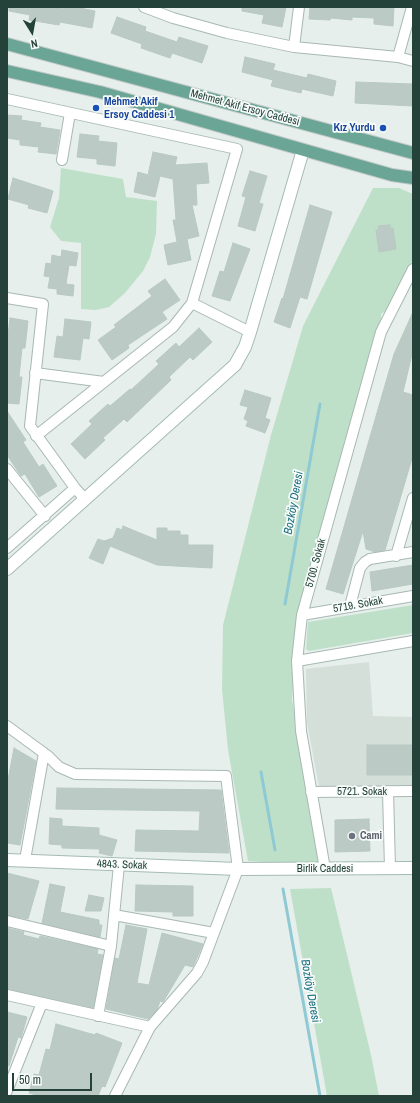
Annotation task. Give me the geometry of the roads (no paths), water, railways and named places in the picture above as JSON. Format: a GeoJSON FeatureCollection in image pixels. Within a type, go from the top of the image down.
{"type":"FeatureCollection","features":[{"type":"Feature","properties":{"kind":"main road","name":"Mehmet Akif Ersoy Caddesi"},"geometry":{"type":"LineString","coordinates":[[7,44],[411,150]]}},
{"type":"Feature","properties":{"kind":"main road","name":"Mehmet Akif Ersoy Caddesi"},"geometry":{"type":"LineString","coordinates":[[7,71],[100,92],[392,175],[413,178]]}},
{"type":"Feature","properties":{"kind":"street"},"geometry":{"type":"LineString","coordinates":[[144,7],[173,18],[227,33],[294,47],[398,57],[413,61]]}},
{"type":"Feature","properties":{"kind":"street"},"geometry":{"type":"LineString","coordinates":[[173,18],[175,7]]}},
{"type":"Feature","properties":{"kind":"street"},"geometry":{"type":"LineString","coordinates":[[294,47],[299,7]]}},
{"type":"Feature","properties":{"kind":"street"},"geometry":{"type":"LineString","coordinates":[[398,57],[412,7]]}},
{"type":"Feature","properties":{"kind":"street"},"geometry":{"type":"LineString","coordinates":[[7,99],[238,149],[192,303],[173,327],[36,436]]}},
{"type":"Feature","properties":{"kind":"street"},"geometry":{"type":"LineString","coordinates":[[62,160],[70,113]]}},
{"type":"Feature","properties":{"kind":"street"},"geometry":{"type":"LineString","coordinates":[[7,569],[235,366],[245,347],[250,332],[303,150]]}},
{"type":"Feature","properties":{"kind":"street","name":"5700. Sokak"},"geometry":{"type":"LineString","coordinates":[[325,869],[301,731],[297,660],[302,614],[381,332],[413,269]]}},
{"type":"Feature","properties":{"kind":"street"},"geometry":{"type":"LineString","coordinates":[[7,298],[43,304],[30,426],[75,488],[85,499]]}},
{"type":"Feature","properties":{"kind":"street"},"geometry":{"type":"LineString","coordinates":[[192,303],[250,332]]}},
{"type":"Feature","properties":{"kind":"street"},"geometry":{"type":"LineString","coordinates":[[35,373],[104,382]]}},
{"type":"Feature","properties":{"kind":"street"},"geometry":{"type":"LineString","coordinates":[[7,469],[45,516]]}},
{"type":"Feature","properties":{"kind":"street"},"geometry":{"type":"LineString","coordinates":[[7,548],[75,488]]}},
{"type":"Feature","properties":{"kind":"street"},"geometry":{"type":"LineString","coordinates":[[396,556],[411,512],[413,498]]}},
{"type":"Feature","properties":{"kind":"street"},"geometry":{"type":"LineString","coordinates":[[350,606],[360,568],[365,562],[370,559],[396,556],[413,552]]}},
{"type":"Feature","properties":{"kind":"street","name":"5719. Sokak"},"geometry":{"type":"LineString","coordinates":[[302,614],[413,596]]}},
{"type":"Feature","properties":{"kind":"street"},"geometry":{"type":"LineString","coordinates":[[297,660],[413,640]]}},
{"type":"Feature","properties":{"kind":"street"},"geometry":{"type":"LineString","coordinates":[[7,726],[59,766],[75,774],[226,776],[238,869],[197,973],[150,1027],[115,1096]]}},
{"type":"Feature","properties":{"kind":"street"},"geometry":{"type":"LineString","coordinates":[[25,860],[44,753]]}},
{"type":"Feature","properties":{"kind":"street","name":"5721. Sokak"},"geometry":{"type":"LineString","coordinates":[[311,792],[413,791]]}},
{"type":"Feature","properties":{"kind":"street"},"geometry":{"type":"LineString","coordinates":[[388,792],[390,869]]}},
{"type":"Feature","properties":{"kind":"street","name":"4843. Sokak"},"geometry":{"type":"LineString","coordinates":[[7,860],[238,869]]}},
{"type":"Feature","properties":{"kind":"street"},"geometry":{"type":"LineString","coordinates":[[98,1016],[111,946],[119,865]]}},
{"type":"Feature","properties":{"kind":"street","name":"Birlik Caddesi"},"geometry":{"type":"LineString","coordinates":[[238,869],[413,868]]}},
{"type":"Feature","properties":{"kind":"street"},"geometry":{"type":"LineString","coordinates":[[114,915],[214,933]]}},
{"type":"Feature","properties":{"kind":"street"},"geometry":{"type":"LineString","coordinates":[[7,921],[111,946]]}},
{"type":"Feature","properties":{"kind":"street"},"geometry":{"type":"LineString","coordinates":[[7,995],[150,1027]]}},
{"type":"Feature","properties":{"kind":"street"},"geometry":{"type":"LineString","coordinates":[[7,1091],[11,1072],[42,1003]]}},
{"type":"Feature","properties":{"kind":"waterway","name":"Bozköy Deresi"},"geometry":{"type":"LineString","coordinates":[[285,604],[320,404]]}},
{"type":"Feature","properties":{"kind":"waterway","name":"Bozköy Deresi"},"geometry":{"type":"LineString","coordinates":[[261,772],[275,850]]}},
{"type":"Feature","properties":{"kind":"waterway","name":"Bozköy Deresi"},"geometry":{"type":"LineString","coordinates":[[283,889],[320,1096]]}},
{"type":"Feature","properties":{"kind":"place","name":"Mehmet Akif Ersoy Caddesi 1"},"geometry":{"type":"Point","coordinates":[96,108]}},
{"type":"Feature","properties":{"kind":"place","name":"Kız Yurdu"},"geometry":{"type":"Point","coordinates":[383,128]}},
{"type":"Feature","properties":{"kind":"place","name":"Cami"},"geometry":{"type":"Point","coordinates":[352,836]}}]}
